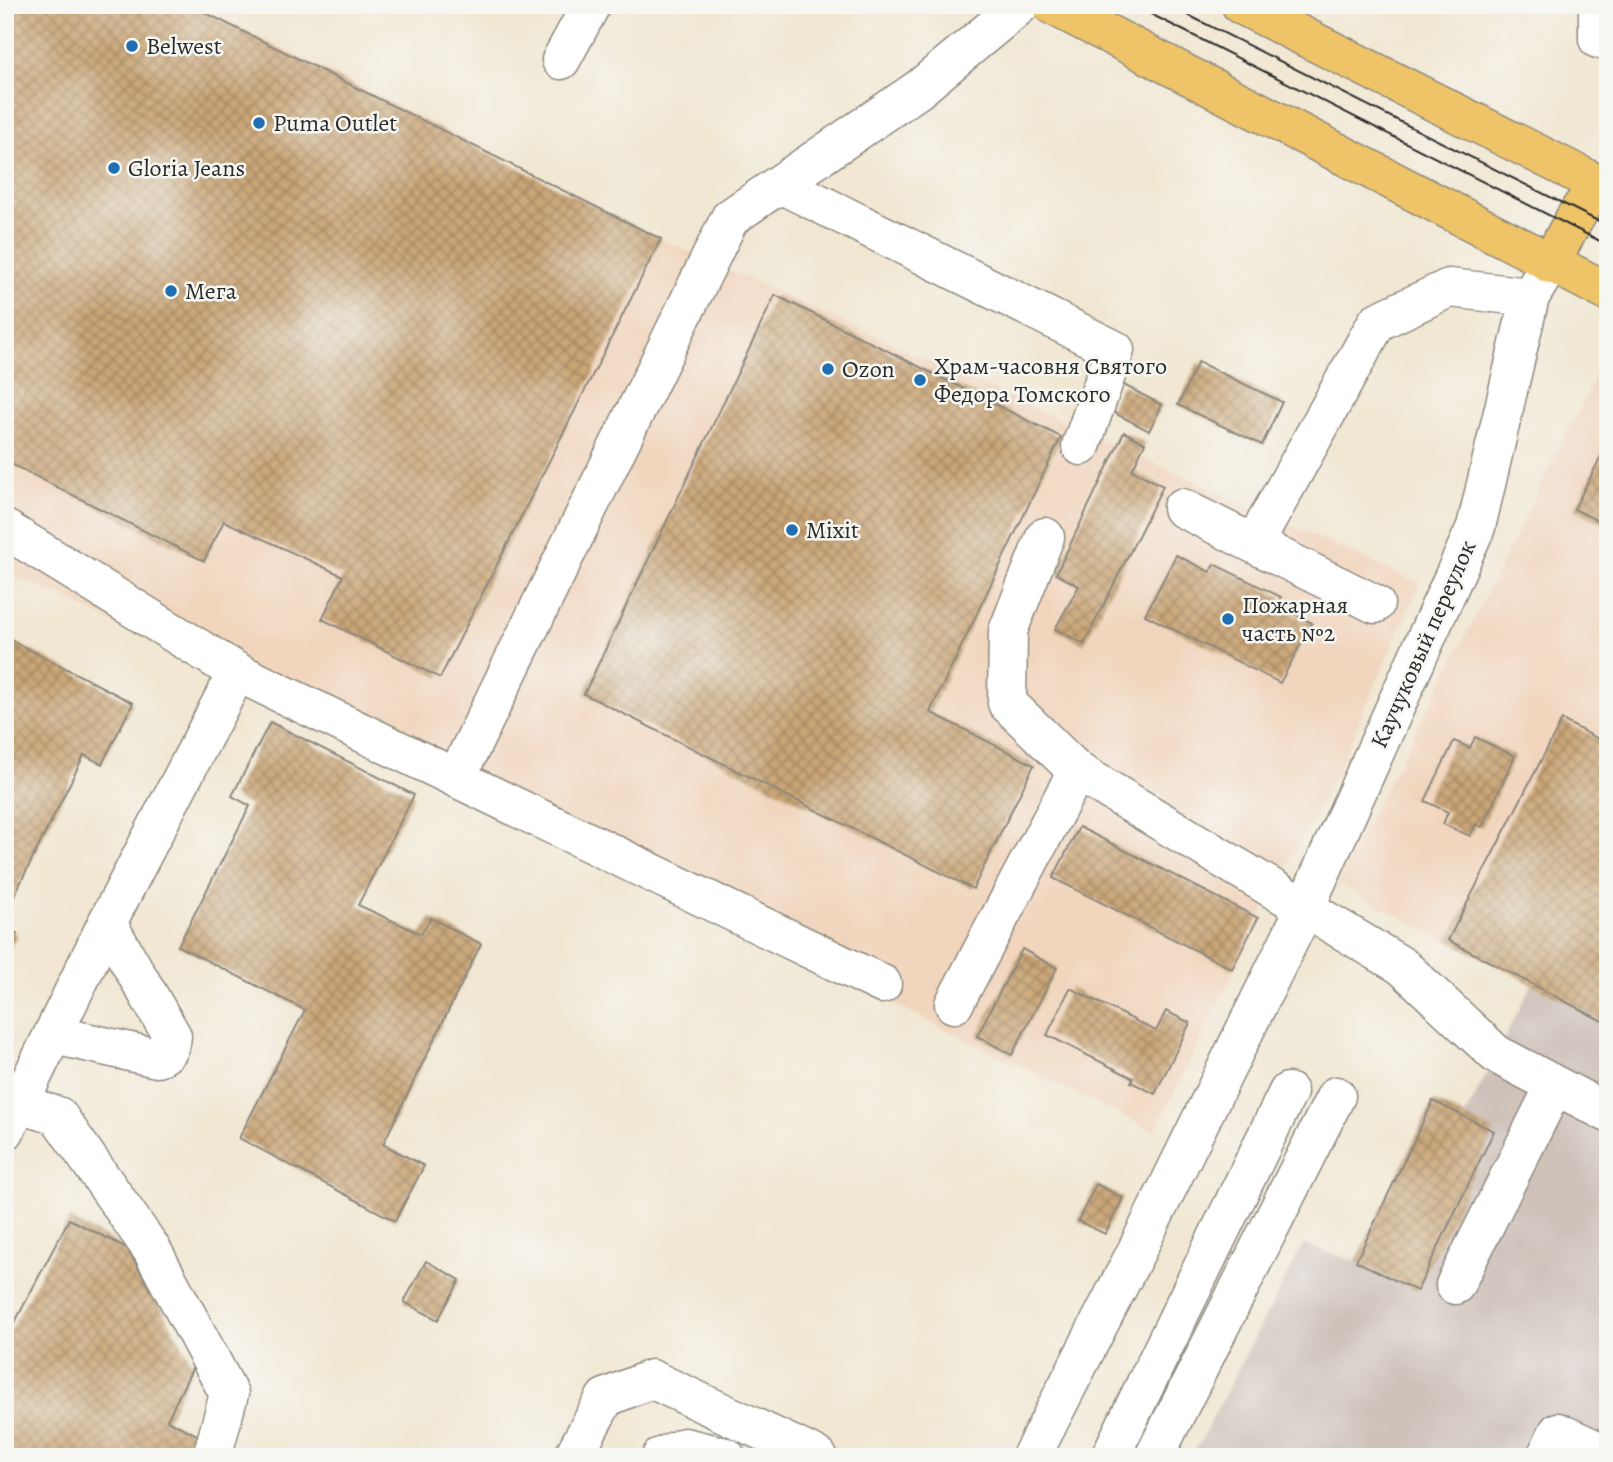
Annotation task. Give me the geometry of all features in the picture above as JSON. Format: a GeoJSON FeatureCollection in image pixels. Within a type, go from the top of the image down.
{"type":"FeatureCollection","features":[{"type":"Feature","properties":{"kind":"main road"},"geometry":{"type":"LineString","coordinates":[[1052,5],[1608,292]]}},
{"type":"Feature","properties":{"kind":"main road"},"geometry":{"type":"LineString","coordinates":[[1241,5],[1605,186],[1579,212],[1550,264]]}},
{"type":"Feature","properties":{"kind":"lane"},"geometry":{"type":"LineString","coordinates":[[561,60],[591,5]]}},
{"type":"Feature","properties":{"kind":"lane"},"geometry":{"type":"LineString","coordinates":[[456,778],[730,218],[919,89],[1020,5]]}},
{"type":"Feature","properties":{"kind":"lane"},"geometry":{"type":"LineString","coordinates":[[780,184],[1115,351],[1081,446]]}},
{"type":"Feature","properties":{"kind":"lane","name":"Каучуковый переулок"},"geometry":{"type":"LineString","coordinates":[[1031,1457],[1137,1250],[1305,908],[1476,527],[1530,297],[1550,264]]}},
{"type":"Feature","properties":{"kind":"lane"},"geometry":{"type":"LineString","coordinates":[[1254,544],[1377,322],[1449,288],[1530,297]]}},
{"type":"Feature","properties":{"kind":"lane"},"geometry":{"type":"LineString","coordinates":[[1182,508],[1375,604]]}},
{"type":"Feature","properties":{"kind":"lane"},"geometry":{"type":"LineString","coordinates":[[1045,537],[1008,631],[1007,703],[1077,771],[1402,965],[1496,1054],[1554,1087],[1608,1113]]}},
{"type":"Feature","properties":{"kind":"lane"},"geometry":{"type":"LineString","coordinates":[[9,539],[237,672],[882,984]]}},
{"type":"Feature","properties":{"kind":"lane"},"geometry":{"type":"LineString","coordinates":[[212,1457],[229,1394],[158,1262],[58,1116],[10,1111],[54,1035],[107,923],[237,672]]}},
{"type":"Feature","properties":{"kind":"lane"},"geometry":{"type":"LineString","coordinates":[[954,1004],[1077,771]]}},
{"type":"Feature","properties":{"kind":"lane"},"geometry":{"type":"LineString","coordinates":[[54,1035],[157,1058],[167,1054],[172,1046],[172,1036],[107,923]]}},
{"type":"Feature","properties":{"kind":"lane"},"geometry":{"type":"LineString","coordinates":[[1455,1285],[1554,1087]]}},
{"type":"Feature","properties":{"kind":"lane"},"geometry":{"type":"LineString","coordinates":[[1111,1457],[1288,1091]]}},
{"type":"Feature","properties":{"kind":"lane"},"geometry":{"type":"LineString","coordinates":[[1154,1457],[1336,1097]]}},
{"type":"Feature","properties":{"kind":"lane"},"geometry":{"type":"LineString","coordinates":[[573,1457],[605,1398],[651,1379],[818,1457]]}},
{"type":"Feature","properties":{"kind":"lane"},"geometry":{"type":"LineString","coordinates":[[1546,1457],[1558,1432],[1608,1455]]}},
{"type":"Feature","properties":{"kind":"lane"},"geometry":{"type":"LineString","coordinates":[[660,1457],[684,1447],[726,1457]]}},
{"type":"Feature","properties":{"kind":"shaded area"},"geometry":{"type":"Polygon","coordinates":[[[5,5],[195,5],[661,239],[1420,584],[1337,772],[1262,914],[1155,1132],[5,570],[5,5]]]}},
{"type":"Feature","properties":{"kind":"shaded area"},"geometry":{"type":"Polygon","coordinates":[[[1608,350],[1608,1024],[1335,883],[1451,665],[1608,350]]]}},
{"type":"Feature","properties":{"kind":"shaded area"},"geometry":{"type":"Polygon","coordinates":[[[1532,984],[1608,1024],[1608,1457],[1192,1457],[1303,1245],[1356,1261],[1433,1101],[1465,1116],[1532,984]]]}},
{"type":"Feature","properties":{"kind":"building"},"geometry":{"type":"Polygon","coordinates":[[[5,5],[190,5],[661,239],[440,678],[322,619],[343,576],[224,521],[204,561],[5,461],[5,5]]]}},
{"type":"Feature","properties":{"kind":"building"},"geometry":{"type":"Polygon","coordinates":[[[775,295],[1061,437],[930,712],[1034,765],[973,889],[584,694],[775,295]]]}},
{"type":"Feature","properties":{"kind":"building"},"geometry":{"type":"Polygon","coordinates":[[[1198,362],[1282,402],[1262,445],[1178,405],[1198,362]]]}},
{"type":"Feature","properties":{"kind":"building"},"geometry":{"type":"Polygon","coordinates":[[[1122,384],[1162,405],[1149,431],[1109,410],[1122,384]]]}},
{"type":"Feature","properties":{"kind":"building"},"geometry":{"type":"Polygon","coordinates":[[[1124,432],[1145,443],[1132,470],[1163,486],[1084,644],[1055,629],[1079,586],[1056,574],[1124,432]]]}},
{"type":"Feature","properties":{"kind":"building"},"geometry":{"type":"Polygon","coordinates":[[[1608,443],[1608,526],[1574,509],[1608,443]]]}},
{"type":"Feature","properties":{"kind":"building","name":"Пожарная часть №2"},"geometry":{"type":"Polygon","coordinates":[[[1176,555],[1210,572],[1214,564],[1281,597],[1277,605],[1312,623],[1280,683],[1145,615],[1176,555]]]}},
{"type":"Feature","properties":{"kind":"building"},"geometry":{"type":"Polygon","coordinates":[[[5,637],[133,703],[102,764],[84,755],[5,914],[5,637]]]}},
{"type":"Feature","properties":{"kind":"building"},"geometry":{"type":"Polygon","coordinates":[[[1562,720],[1608,744],[1608,1024],[1448,940],[1562,720]]]}},
{"type":"Feature","properties":{"kind":"building"},"geometry":{"type":"Polygon","coordinates":[[[270,722],[414,795],[358,905],[421,934],[431,918],[481,944],[383,1144],[424,1166],[395,1221],[239,1138],[305,1010],[178,946],[250,806],[232,796],[270,722]]]}},
{"type":"Feature","properties":{"kind":"building"},"geometry":{"type":"Polygon","coordinates":[[[1475,737],[1515,756],[1482,827],[1476,824],[1470,836],[1443,824],[1448,812],[1425,801],[1454,741],[1470,748],[1475,737]]]}},
{"type":"Feature","properties":{"kind":"building"},"geometry":{"type":"Polygon","coordinates":[[[1079,827],[1258,918],[1232,969],[1053,878],[1079,827]]]}},
{"type":"Feature","properties":{"kind":"building"},"geometry":{"type":"Polygon","coordinates":[[[5,928],[17,934],[5,958],[5,928]]]}},
{"type":"Feature","properties":{"kind":"building"},"geometry":{"type":"Polygon","coordinates":[[[1022,949],[1057,968],[1012,1055],[977,1036],[1022,949]]]}},
{"type":"Feature","properties":{"kind":"building"},"geometry":{"type":"Polygon","coordinates":[[[1070,988],[1156,1031],[1166,1011],[1190,1023],[1155,1094],[1131,1082],[1133,1078],[1047,1035],[1070,988]]]}},
{"type":"Feature","properties":{"kind":"building"},"geometry":{"type":"Polygon","coordinates":[[[1433,1101],[1494,1131],[1417,1291],[1356,1261],[1433,1101]]]}},
{"type":"Feature","properties":{"kind":"building"},"geometry":{"type":"Polygon","coordinates":[[[1096,1184],[1123,1198],[1105,1234],[1078,1221],[1096,1184]]]}},
{"type":"Feature","properties":{"kind":"building"},"geometry":{"type":"Polygon","coordinates":[[[69,1219],[127,1248],[194,1365],[167,1420],[207,1440],[199,1457],[5,1457],[5,1341],[69,1219]]]}},
{"type":"Feature","properties":{"kind":"building"},"geometry":{"type":"Polygon","coordinates":[[[426,1261],[460,1280],[438,1320],[404,1302],[426,1261]]]}},
{"type":"Feature","properties":{"kind":"tram line"},"geometry":{"type":"LineString","coordinates":[[1133,5],[1608,245]]}},
{"type":"Feature","properties":{"kind":"tram line"},"geometry":{"type":"LineString","coordinates":[[1168,5],[1608,226]]}},
{"type":"Feature","properties":{"kind":"place","name":"Belwest"},"geometry":{"type":"Point","coordinates":[132,46]}},
{"type":"Feature","properties":{"kind":"place","name":"Puma Outlet"},"geometry":{"type":"Point","coordinates":[259,123]}},
{"type":"Feature","properties":{"kind":"place","name":"Gloria Jeans"},"geometry":{"type":"Point","coordinates":[114,168]}},
{"type":"Feature","properties":{"kind":"place","name":"Мега"},"geometry":{"type":"Point","coordinates":[171,291]}},
{"type":"Feature","properties":{"kind":"place","name":"Ozon"},"geometry":{"type":"Point","coordinates":[828,369]}},
{"type":"Feature","properties":{"kind":"place","name":"Храм-часовня Святого Федора Томского"},"geometry":{"type":"Point","coordinates":[920,380]}},
{"type":"Feature","properties":{"kind":"place","name":"Mixit"},"geometry":{"type":"Point","coordinates":[792,530]}},
{"type":"Feature","properties":{"kind":"place","name":"Пожарная часть №2"},"geometry":{"type":"Point","coordinates":[1228,619]}}]}
